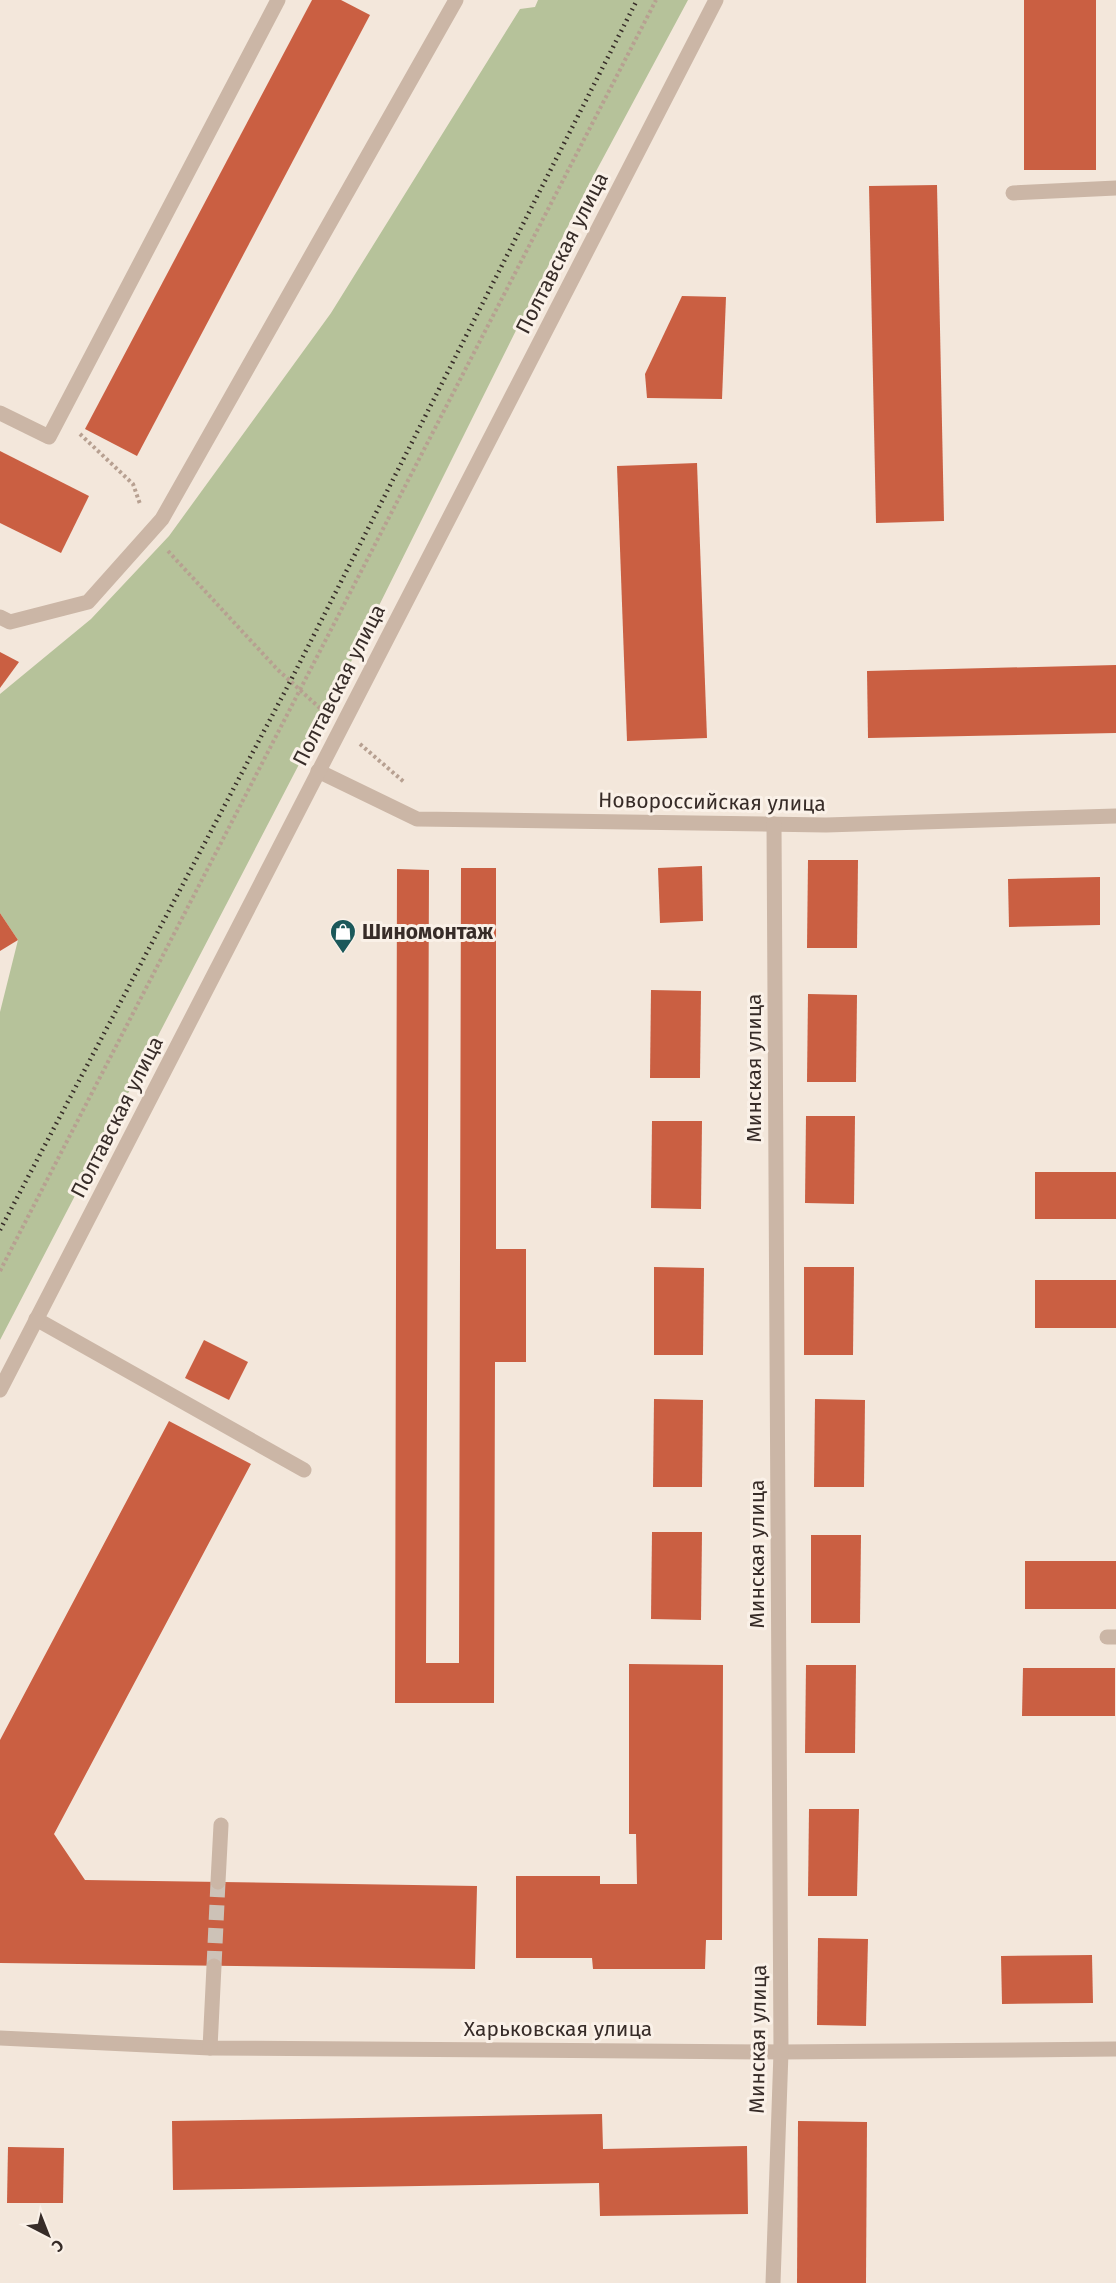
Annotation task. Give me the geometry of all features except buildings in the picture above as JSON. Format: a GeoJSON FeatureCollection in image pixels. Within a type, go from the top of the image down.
{"type":"FeatureCollection","features":[{"type":"Feature","properties":{"kind":"street"},"geometry":{"type":"LineString","coordinates":[[0,413],[49,437],[278,0]]}},
{"type":"Feature","properties":{"kind":"street"},"geometry":{"type":"LineString","coordinates":[[0,617],[10,622],[88,602],[162,519],[456,0]]}},
{"type":"Feature","properties":{"kind":"street","name":"Полтавская улица"},"geometry":{"type":"LineString","coordinates":[[0,1389],[716,0]]}},
{"type":"Feature","properties":{"kind":"street"},"geometry":{"type":"LineString","coordinates":[[1013,193],[1116,188]]}},
{"type":"Feature","properties":{"kind":"street","name":"Новороссийская улица"},"geometry":{"type":"LineString","coordinates":[[318,771],[417,819],[826,825],[1116,816]]}},
{"type":"Feature","properties":{"kind":"street","name":"Минская улица"},"geometry":{"type":"LineString","coordinates":[[773,2283],[781,2052],[774,824]]}},
{"type":"Feature","properties":{"kind":"street"},"geometry":{"type":"LineString","coordinates":[[36,1319],[304,1470]]}},
{"type":"Feature","properties":{"kind":"street"},"geometry":{"type":"LineString","coordinates":[[218,1881],[222,1825]]}},
{"type":"Feature","properties":{"kind":"street"},"geometry":{"type":"LineString","coordinates":[[210,2048],[214,1966]]}},
{"type":"Feature","properties":{"kind":"street","name":"Харьковская улица"},"geometry":{"type":"LineString","coordinates":[[0,2038],[210,2048],[781,2052],[1116,2049]]}},
{"type":"Feature","properties":{"kind":"path"},"geometry":{"type":"LineString","coordinates":[[0,1271],[460,375],[656,0]]}},
{"type":"Feature","properties":{"kind":"path"},"geometry":{"type":"LineString","coordinates":[[76,430],[133,484],[150,532],[277,669],[340,728],[410,788]]}},
{"type":"Feature","properties":{"kind":"green space"},"geometry":{"type":"Polygon","coordinates":[[[538,0],[688,0],[587,188],[321,722],[0,1340],[0,1012],[18,940],[0,913],[0,694],[91,619],[169,536],[331,313],[520,9],[535,7],[538,0]]]}},
{"type":"Feature","properties":{"kind":"tunnel"},"geometry":{"type":"LineString","coordinates":[[214,1966],[218,1882]]}},
{"type":"Feature","properties":{"kind":"railway"},"geometry":{"type":"LineString","coordinates":[[0,1230],[291,680],[637,0]]}},
{"type":"Feature","properties":{"kind":"place","name":"Шиномонтаж"},"geometry":{"type":"Point","coordinates":[343,955]}}]}
